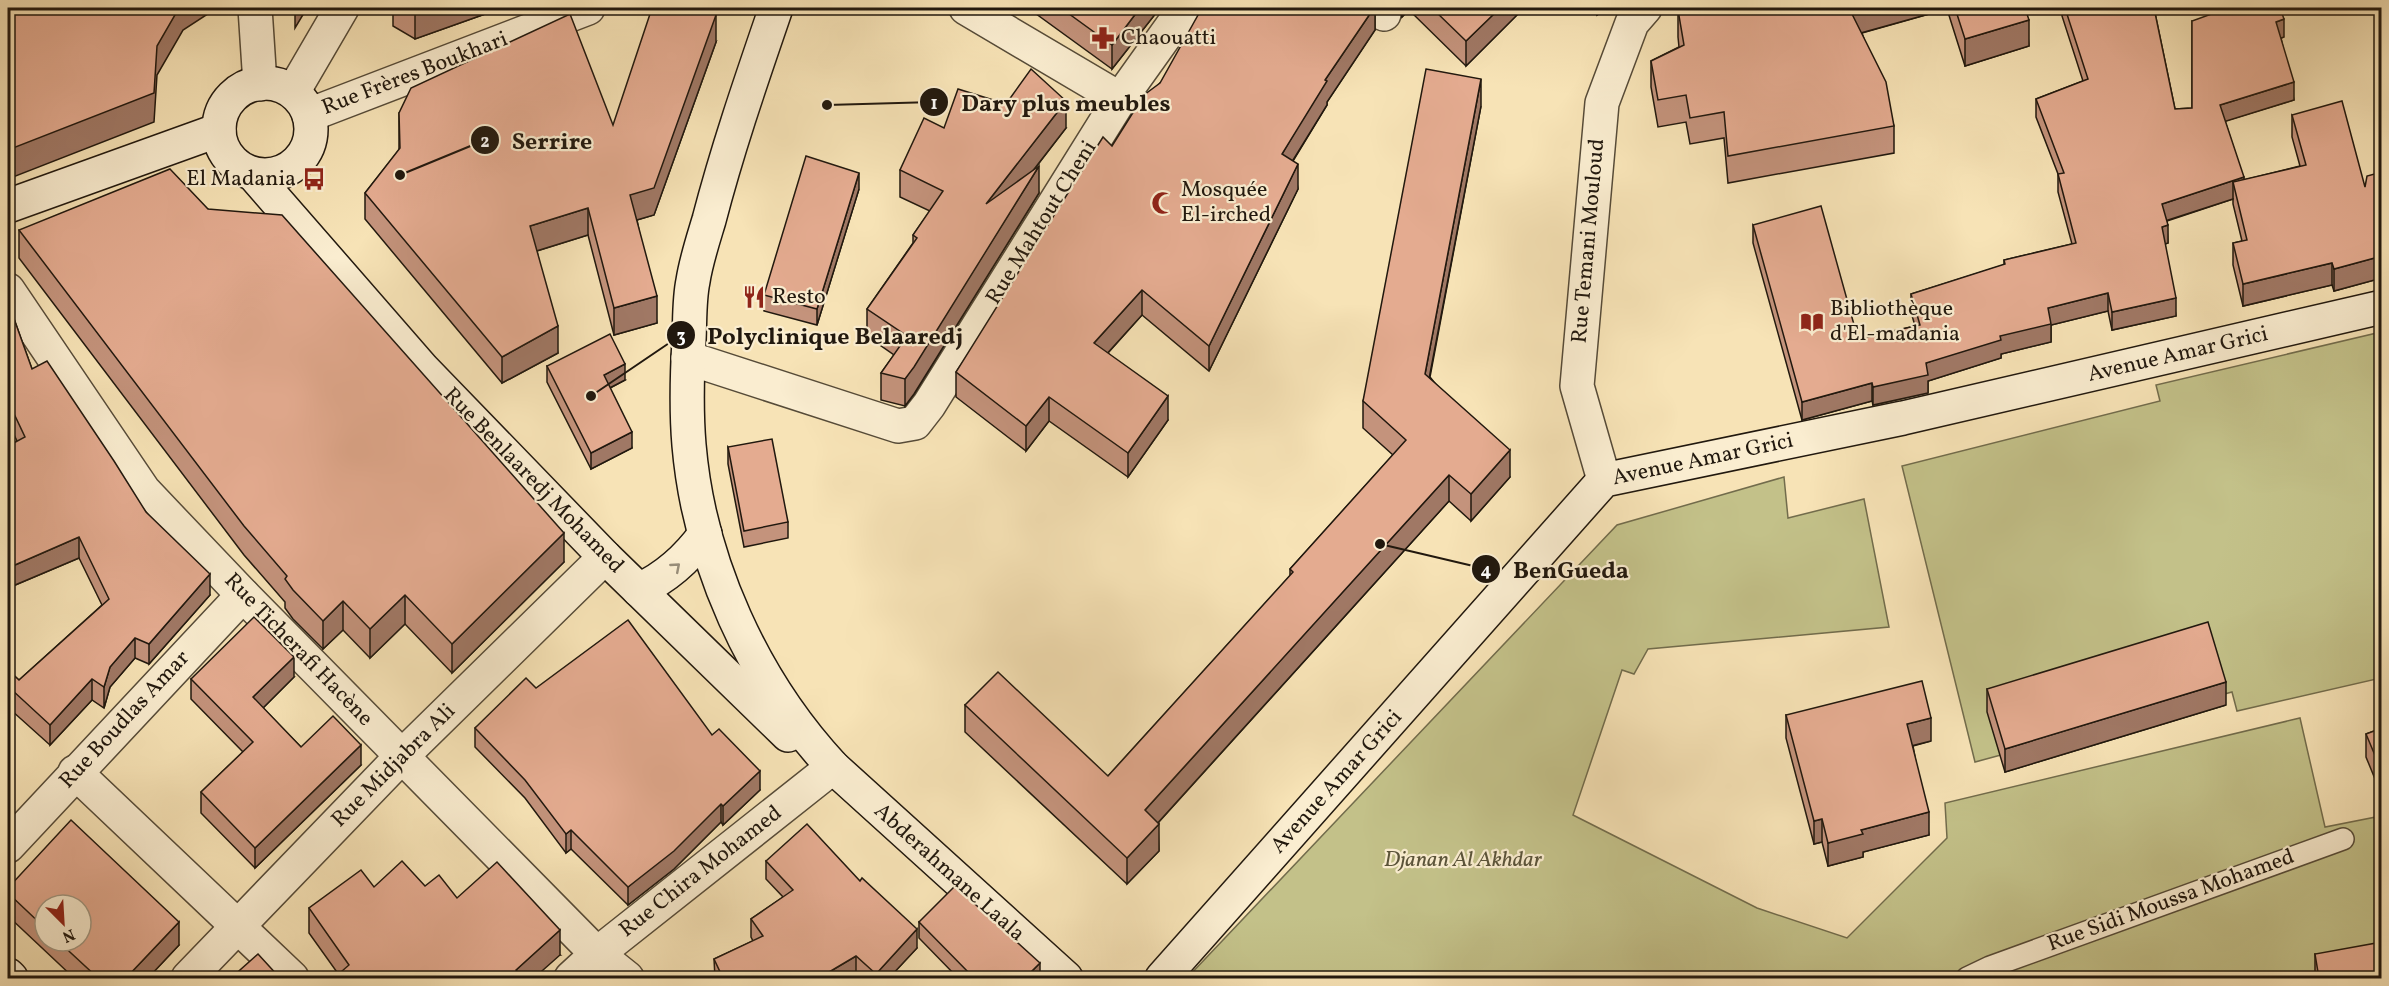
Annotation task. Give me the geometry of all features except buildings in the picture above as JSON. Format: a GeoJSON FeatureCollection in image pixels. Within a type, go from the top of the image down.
{"type":"FeatureCollection","features":[{"type":"Feature","properties":{"kind":"street"},"geometry":{"type":"LineString","coordinates":[[255,8],[260,84]]}},
{"type":"Feature","properties":{"kind":"street"},"geometry":{"type":"LineString","coordinates":[[301,104],[342,8]]}},
{"type":"Feature","properties":{"kind":"street","name":"Rue Frères Boukhari"},"geometry":{"type":"LineString","coordinates":[[301,104],[588,8]]}},
{"type":"Feature","properties":{"kind":"street"},"geometry":{"type":"LineString","coordinates":[[776,8],[728,147],[692,282],[687,403],[689,447],[705,534],[723,589],[746,642],[775,692],[813,746],[833,767]]}},
{"type":"Feature","properties":{"kind":"street"},"geometry":{"type":"LineString","coordinates":[[966,8],[1120,99]]}},
{"type":"Feature","properties":{"kind":"street","name":"Rue Mahtout Cheni"},"geometry":{"type":"LineString","coordinates":[[688,358],[898,426],[915,423],[929,405],[1120,99],[1185,8]]}},
{"type":"Feature","properties":{"kind":"street","name":"Rue Temani Mouloud"},"geometry":{"type":"LineString","coordinates":[[1604,480],[1577,386],[1581,339],[1602,102],[1632,23],[1645,8]]}},
{"type":"Feature","properties":{"kind":"street"},"geometry":{"type":"LineString","coordinates":[[260,84],[283,86],[301,104],[311,129],[309,143],[303,156],[293,165],[281,172],[267,175],[254,174],[229,158],[221,145],[220,117],[235,94],[246,87],[260,84]]}},
{"type":"Feature","properties":{"kind":"street"},"geometry":{"type":"LineString","coordinates":[[8,206],[219,130]]}},
{"type":"Feature","properties":{"kind":"street","name":"Rue Benlaaredj Mohamed"},"geometry":{"type":"LineString","coordinates":[[254,174],[423,369],[605,556],[798,746],[833,767]]}},
{"type":"Feature","properties":{"kind":"street","name":"Rue Ticherafi Hacène"},"geometry":{"type":"LineString","coordinates":[[8,290],[144,491],[243,595],[597,954],[627,978]]}},
{"type":"Feature","properties":{"kind":"street","name":"Avenue Amar Grici"},"geometry":{"type":"LineString","coordinates":[[1162,978],[1604,480],[1903,418],[2382,307]]}},
{"type":"Feature","properties":{"kind":"street"},"geometry":{"type":"LineString","coordinates":[[639,590],[659,581],[677,568],[705,534]]}},
{"type":"Feature","properties":{"kind":"street","name":"Rue Midjabra Ali"},"geometry":{"type":"LineString","coordinates":[[188,978],[402,756],[605,556]]}},
{"type":"Feature","properties":{"kind":"street","name":"Rue Boudlas Amar"},"geometry":{"type":"LineString","coordinates":[[8,846],[243,595]]}},
{"type":"Feature","properties":{"kind":"street","name":"Rue Chira Mohamed"},"geometry":{"type":"LineString","coordinates":[[571,978],[597,954],[833,767]]}},
{"type":"Feature","properties":{"kind":"street","name":"Abderahmane Laala"},"geometry":{"type":"LineString","coordinates":[[833,767],[1066,978]]}},
{"type":"Feature","properties":{"kind":"street"},"geometry":{"type":"LineString","coordinates":[[75,772],[292,978]]}},
{"type":"Feature","properties":{"kind":"street"},"geometry":{"type":"LineString","coordinates":[[8,975],[11,978]]}},
{"type":"Feature","properties":{"kind":"lane","name":"Rue Sidi Moussa Mohamed"},"geometry":{"type":"LineString","coordinates":[[1967,978],[1990,967],[2343,839]]}},
{"type":"Feature","properties":{"kind":"green space"},"geometry":{"type":"Polygon","coordinates":[[[2381,332],[2381,678],[2237,711],[2232,692],[1975,762],[1902,466],[2160,401],[2156,385],[2381,332]]]}},
{"type":"Feature","properties":{"kind":"green space","name":"Djanan Al Akhdar"},"geometry":{"type":"Polygon","coordinates":[[[1784,477],[1788,518],[1864,499],[1889,627],[1648,649],[1634,674],[1622,670],[1573,815],[1757,908],[1847,938],[1947,838],[1945,803],[2300,718],[2325,827],[2381,816],[2381,978],[1187,978],[1617,525],[1784,477]]]}},
{"type":"Feature","properties":{"kind":"place","name":"Chaouatti"},"geometry":{"type":"Point","coordinates":[1103,38]}},
{"type":"Feature","properties":{"kind":"place","name":"Dary plus meubles"},"geometry":{"type":"Point","coordinates":[827,105]}},
{"type":"Feature","properties":{"kind":"place","name":"Serrire"},"geometry":{"type":"Point","coordinates":[400,175]}},
{"type":"Feature","properties":{"kind":"place","name":"El Madania"},"geometry":{"type":"Point","coordinates":[314,179]}},
{"type":"Feature","properties":{"kind":"place","name":"Mosquée El-irched"},"geometry":{"type":"Point","coordinates":[1163,203]}},
{"type":"Feature","properties":{"kind":"place","name":"Resto"},"geometry":{"type":"Point","coordinates":[754,297]}},
{"type":"Feature","properties":{"kind":"place","name":"Bibliothèque d'El-madania"},"geometry":{"type":"Point","coordinates":[1812,322]}},
{"type":"Feature","properties":{"kind":"place","name":"Polyclinique Belaaredj"},"geometry":{"type":"Point","coordinates":[591,396]}},
{"type":"Feature","properties":{"kind":"place","name":"BenGueda"},"geometry":{"type":"Point","coordinates":[1380,544]}}]}
